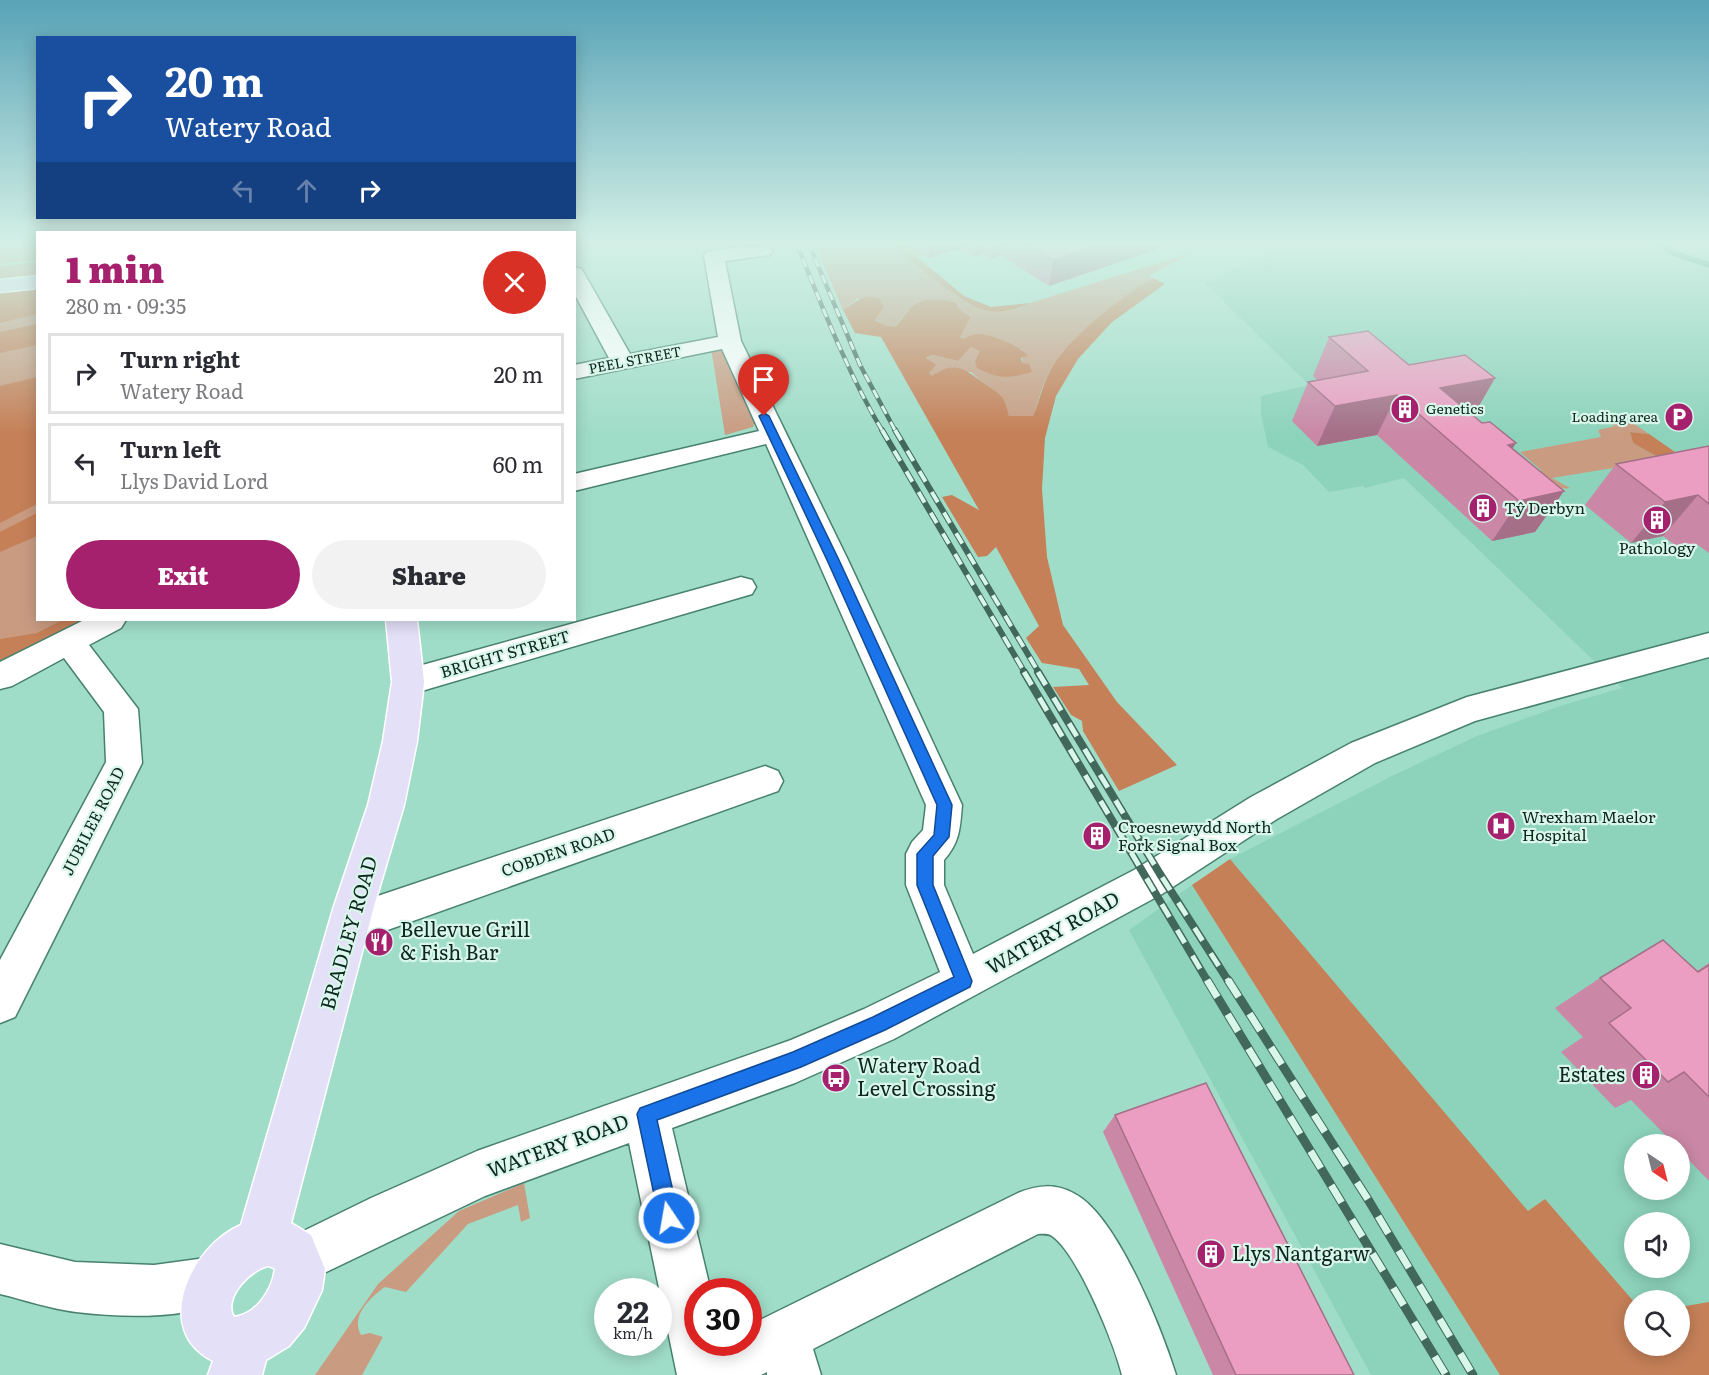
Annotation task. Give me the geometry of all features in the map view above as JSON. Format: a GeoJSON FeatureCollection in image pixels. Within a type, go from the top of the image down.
{"type":"FeatureCollection","features":[{"type":"Feature","properties":{"kind":"main road","name":"BRADLEY ROAD"},"geometry":{"type":"LineString","coordinates":[[240,1358],[288,1309],[296,1292],[300,1275],[280,1251],[354,906],[386,805],[400,741],[408,682],[402,621]]}},
{"type":"Feature","properties":{"kind":"main road"},"geometry":{"type":"LineString","coordinates":[[240,1358],[231,1343],[218,1338],[210,1329],[206,1315],[207,1299],[213,1282],[234,1256],[280,1251]]}},
{"type":"Feature","properties":{"kind":"street"},"geometry":{"type":"LineString","coordinates":[[592,306],[623,362]]}},
{"type":"Feature","properties":{"kind":"street"},"geometry":{"type":"LineString","coordinates":[[723,306],[730,341],[772,435],[833,560],[944,805],[941,837],[925,854],[925,885],[964,981]]}},
{"type":"Feature","properties":{"kind":"street","name":"PEEL STREET"},"geometry":{"type":"LineString","coordinates":[[576,372],[730,341]]}},
{"type":"Feature","properties":{"kind":"street"},"geometry":{"type":"LineString","coordinates":[[576,483],[772,435]]}},
{"type":"Feature","properties":{"kind":"street","name":"BRIGHT STREET"},"geometry":{"type":"LineString","coordinates":[[408,682],[741,586]]}},
{"type":"Feature","properties":{"kind":"street"},"geometry":{"type":"LineString","coordinates":[[0,677],[108,621]]}},
{"type":"Feature","properties":{"kind":"street","name":"JUBILEE ROAD"},"geometry":{"type":"LineString","coordinates":[[0,1002],[124,763],[121,709],[70,642]]}},
{"type":"Feature","properties":{"kind":"street","name":"WATERY ROAD"},"geometry":{"type":"LineString","coordinates":[[280,1251],[388,1215],[477,1175],[795,1061],[879,1024],[1148,882],[1264,808],[1363,753],[1467,710],[1709,645]]}},
{"type":"Feature","properties":{"kind":"street","name":"COBDEN ROAD"},"geometry":{"type":"LineString","coordinates":[[351,924],[765,781]]}},
{"type":"Feature","properties":{"kind":"street"},"geometry":{"type":"LineString","coordinates":[[646,1114],[705,1375],[789,1355],[1035,1210],[1059,1211],[1078,1227],[1108,1276],[1135,1331],[1149,1375]]}},
{"type":"Feature","properties":{"kind":"street"},"geometry":{"type":"LineString","coordinates":[[0,1269],[75,1287],[154,1290],[213,1282]]}},
{"type":"Feature","properties":{"kind":"shaded area"},"geometry":{"type":"Polygon","coordinates":[[[0,306],[36,306],[36,621],[79,621],[0,660],[0,306]]]}},
{"type":"Feature","properties":{"kind":"shaded area"},"geometry":{"type":"Polygon","coordinates":[[[0,306],[36,306],[36,314],[0,323],[0,306]]]}},
{"type":"Feature","properties":{"kind":"shaded area"},"geometry":{"type":"Polygon","coordinates":[[[849,306],[884,306],[875,320],[886,326],[895,327],[913,306],[958,306],[971,317],[960,337],[963,339],[973,334],[983,334],[1012,344],[1028,356],[1021,358],[1022,363],[1029,364],[1032,372],[1004,377],[985,372],[977,368],[975,362],[980,351],[971,347],[958,361],[933,355],[926,358],[936,365],[929,373],[932,376],[953,367],[965,370],[1001,396],[1009,416],[1033,416],[1047,376],[1054,364],[1073,341],[1112,306],[1134,306],[1112,322],[1078,359],[1056,396],[1045,438],[1042,489],[1047,557],[1063,625],[1117,702],[1177,765],[1119,791],[1083,731],[1082,721],[1071,715],[1053,687],[1089,685],[1079,669],[1042,663],[1026,638],[1039,626],[996,547],[987,556],[978,557],[942,497],[952,495],[979,510],[881,337],[855,333],[843,310],[849,306]]]}},
{"type":"Feature","properties":{"kind":"shaded area"},"geometry":{"type":"Polygon","coordinates":[[[868,306],[914,306],[908,310],[895,327],[886,327],[875,319],[877,314],[868,306]]]}},
{"type":"Feature","properties":{"kind":"shaded area"},"geometry":{"type":"Polygon","coordinates":[[[948,306],[977,306],[987,311],[1019,309],[1024,306],[1112,306],[1074,341],[1050,370],[1033,416],[1009,416],[1000,395],[971,372],[932,376],[928,373],[926,359],[933,355],[958,361],[971,347],[1022,364],[1023,350],[986,336],[978,335],[963,339],[960,337],[971,317],[948,306]]]}},
{"type":"Feature","properties":{"kind":"shaded area"},"geometry":{"type":"Polygon","coordinates":[[[975,306],[1022,306],[1005,311],[975,306]]]}},
{"type":"Feature","properties":{"kind":"shaded area","name":"Wrexham Maelor Hospital"},"geometry":{"type":"Polygon","coordinates":[[[1229,306],[1709,306],[1709,1375],[1647,1375],[1636,1356],[1690,1356],[1690,1290],[1624,1290],[1624,1335],[1545,1199],[1528,1212],[1230,859],[1394,775],[1477,736],[1563,705],[1622,688],[1404,478],[1365,488],[1363,486],[1329,492],[1303,465],[1268,447],[1261,414],[1261,396],[1309,385],[1229,306]]]}},
{"type":"Feature","properties":{"kind":"shaded area"},"geometry":{"type":"Polygon","coordinates":[[[36,324],[36,345],[0,353],[0,332],[36,324]]]}},
{"type":"Feature","properties":{"kind":"shaded area"},"geometry":{"type":"Polygon","coordinates":[[[711,348],[724,352],[755,420],[753,427],[725,435],[711,348]]]}},
{"type":"Feature","properties":{"kind":"shaded area"},"geometry":{"type":"Polygon","coordinates":[[[36,377],[36,505],[0,523],[0,386],[36,377]]]}},
{"type":"Feature","properties":{"kind":"shaded area"},"geometry":{"type":"Polygon","coordinates":[[[1602,417],[1627,419],[1649,434],[1630,432],[1633,443],[1662,460],[1552,478],[1570,488],[1564,489],[1542,483],[1526,475],[1542,471],[1520,452],[1601,437],[1598,430],[1615,426],[1602,417]]]}},
{"type":"Feature","properties":{"kind":"shaded area"},"geometry":{"type":"Polygon","coordinates":[[[1630,432],[1649,434],[1694,465],[1661,459],[1633,443],[1630,432]]]}},
{"type":"Feature","properties":{"kind":"shaded area"},"geometry":{"type":"Polygon","coordinates":[[[36,514],[36,536],[0,552],[0,532],[36,514]]]}},
{"type":"Feature","properties":{"kind":"shaded area"},"geometry":{"type":"Polygon","coordinates":[[[60,621],[91,621],[0,666],[0,639],[37,633],[60,621]]]}},
{"type":"Feature","properties":{"kind":"shaded area"},"geometry":{"type":"Polygon","coordinates":[[[1230,859],[1528,1211],[1545,1199],[1624,1290],[1624,1356],[1690,1356],[1690,1305],[1709,1302],[1709,1375],[1500,1375],[1192,885],[1230,859]]]}},
{"type":"Feature","properties":{"kind":"shaded area"},"geometry":{"type":"Polygon","coordinates":[[[1192,885],[1500,1375],[1371,1375],[1129,930],[1192,885]]]}},
{"type":"Feature","properties":{"kind":"shaded area"},"geometry":{"type":"Polygon","coordinates":[[[524,1183],[530,1218],[521,1222],[518,1205],[468,1224],[406,1292],[385,1287],[368,1302],[358,1321],[361,1335],[370,1333],[383,1337],[362,1375],[315,1375],[378,1284],[459,1211],[524,1183]]]}},
{"type":"Feature","properties":{"kind":"building"},"geometry":{"type":"Polygon","coordinates":[[[1368,331],[1409,365],[1465,355],[1495,378],[1440,388],[1482,423],[1490,422],[1516,443],[1508,445],[1564,491],[1519,501],[1397,395],[1335,406],[1308,382],[1368,371],[1329,337],[1368,331]]]}},
{"type":"Feature","properties":{"kind":"building"},"geometry":{"type":"Polygon","coordinates":[[[1709,446],[1709,504],[1698,495],[1665,502],[1616,464],[1709,446]]]}},
{"type":"Feature","properties":{"kind":"building"},"geometry":{"type":"Polygon","coordinates":[[[1663,940],[1698,972],[1709,965],[1709,1097],[1684,1072],[1668,1082],[1609,1023],[1631,1008],[1600,978],[1663,940]]]}},
{"type":"Feature","properties":{"kind":"building","name":"Llys Nantgarw"},"geometry":{"type":"Polygon","coordinates":[[[1206,1083],[1354,1375],[1236,1375],[1115,1115],[1206,1083]]]}},
{"type":"Feature","properties":{"kind":"railway"},"geometry":{"type":"LineString","coordinates":[[822,306],[883,432]]}},
{"type":"Feature","properties":{"kind":"railway"},"geometry":{"type":"LineString","coordinates":[[835,306],[860,365],[896,432]]}},
{"type":"Feature","properties":{"kind":"railway"},"geometry":{"type":"LineString","coordinates":[[882,430],[1025,673]]}},
{"type":"Feature","properties":{"kind":"railway"},"geometry":{"type":"LineString","coordinates":[[895,430],[1039,673]]}},
{"type":"Feature","properties":{"kind":"railway"},"geometry":{"type":"LineString","coordinates":[[1024,672],[1208,982]]}},
{"type":"Feature","properties":{"kind":"railway"},"geometry":{"type":"LineString","coordinates":[[1038,672],[1160,874],[1229,982]]}},
{"type":"Feature","properties":{"kind":"railway"},"geometry":{"type":"LineString","coordinates":[[1207,980],[1446,1375]]}},
{"type":"Feature","properties":{"kind":"railway"},"geometry":{"type":"LineString","coordinates":[[1228,980],[1369,1201],[1473,1375]]}},
{"type":"Feature","properties":{"kind":"place","name":"Genetics"},"geometry":{"type":"Point","coordinates":[1405,409]}},
{"type":"Feature","properties":{"kind":"place","name":"Loading area"},"geometry":{"type":"Point","coordinates":[1679,417]}},
{"type":"Feature","properties":{"kind":"place","name":"Tŷ Derbyn"},"geometry":{"type":"Point","coordinates":[1483,508]}},
{"type":"Feature","properties":{"kind":"place","name":"Pathology"},"geometry":{"type":"Point","coordinates":[1657,520]}},
{"type":"Feature","properties":{"kind":"place","name":"Wrexham Maelor Hospital"},"geometry":{"type":"Point","coordinates":[1501,826]}},
{"type":"Feature","properties":{"kind":"place","name":"Croesnewydd North Fork Signal Box"},"geometry":{"type":"Point","coordinates":[1097,836]}},
{"type":"Feature","properties":{"kind":"place","name":"Bellevue Grill & Fish Bar"},"geometry":{"type":"Point","coordinates":[379,942]}},
{"type":"Feature","properties":{"kind":"place","name":"Estates"},"geometry":{"type":"Point","coordinates":[1646,1075]}},
{"type":"Feature","properties":{"kind":"place","name":"Watery Road Level Crossing"},"geometry":{"type":"Point","coordinates":[836,1078]}},
{"type":"Feature","properties":{"kind":"place","name":"Llys Nantgarw"},"geometry":{"type":"Point","coordinates":[1211,1254]}},
{"type":"Feature","properties":{"kind":"route"},"geometry":{"type":"LineString","coordinates":[[669,1218],[646,1114],[795,1061],[879,1024],[964,981],[925,885],[925,854],[941,837],[944,805],[833,560],[764,416]]}}]}
